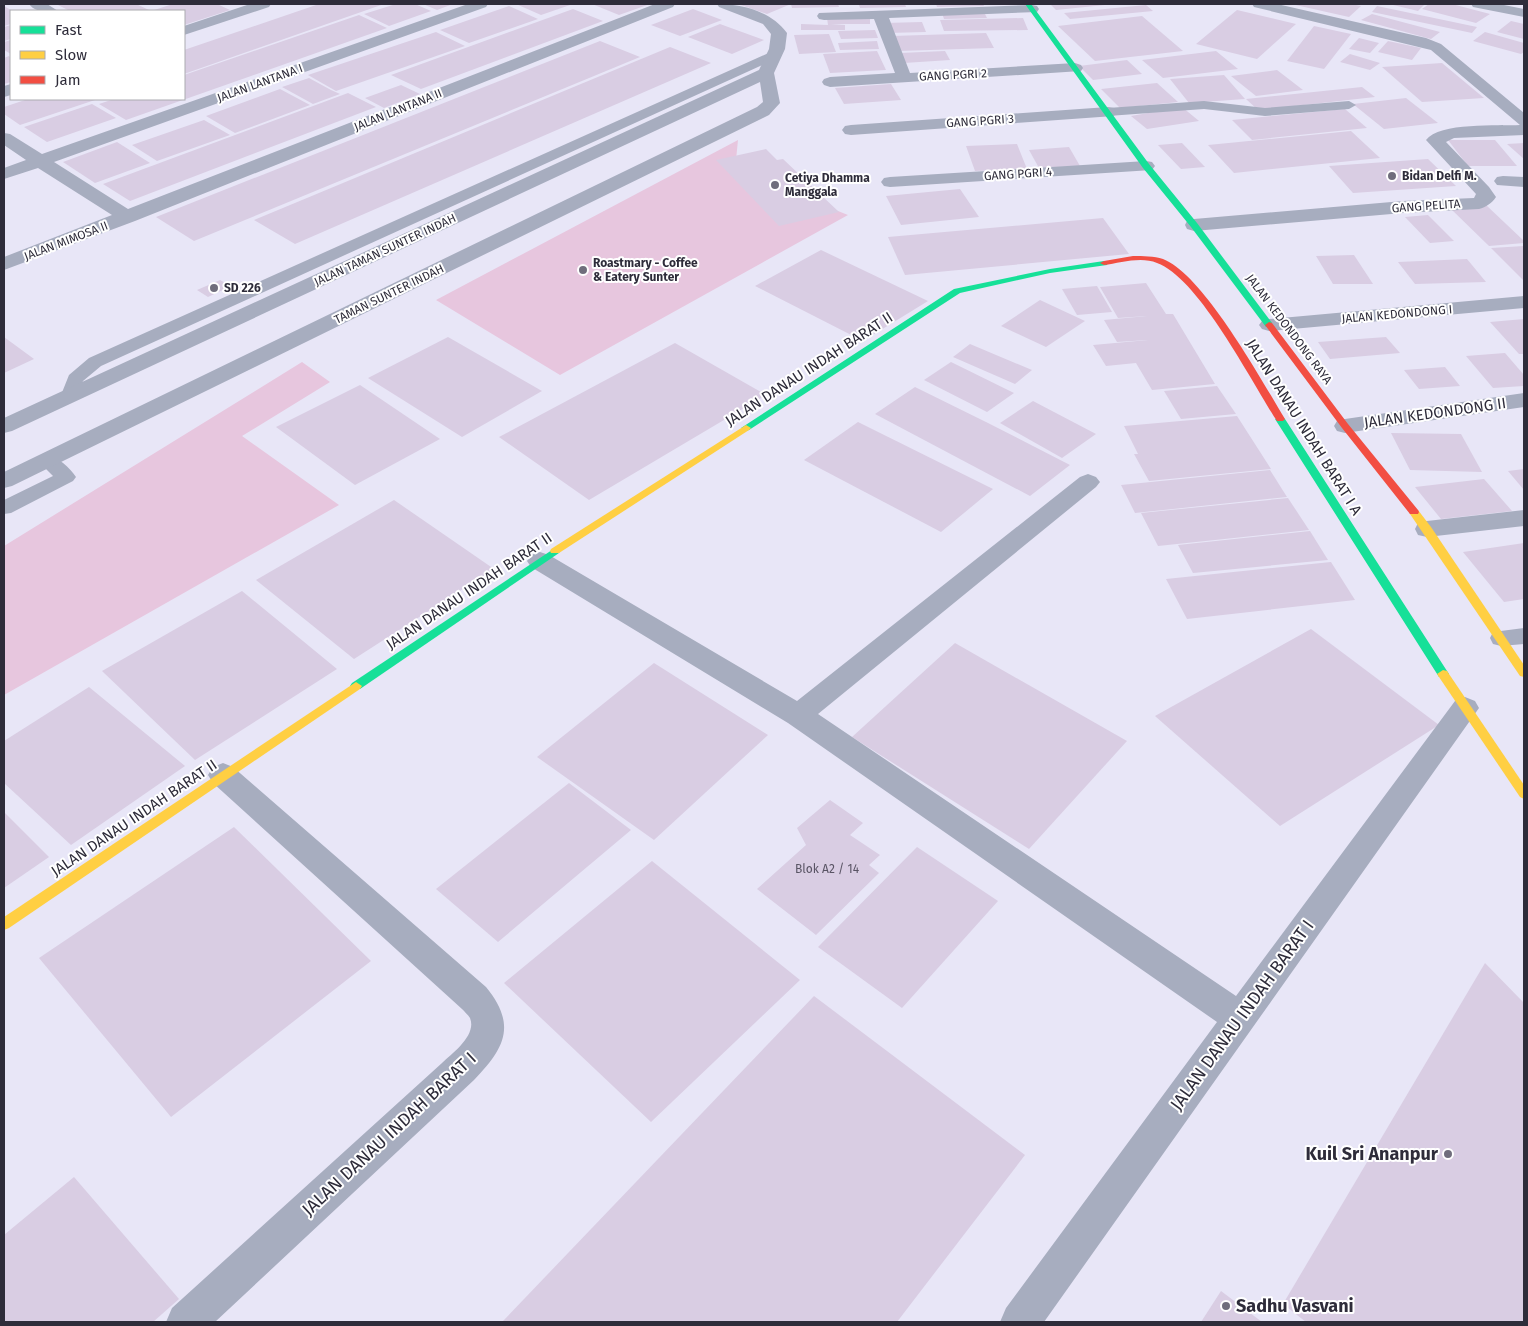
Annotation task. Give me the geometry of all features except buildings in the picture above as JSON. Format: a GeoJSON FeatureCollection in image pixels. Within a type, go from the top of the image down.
{"type":"FeatureCollection","features":[{"type":"Feature","properties":{"kind":"street"},"geometry":{"type":"LineString","coordinates":[[36,4],[49,10]]}},
{"type":"Feature","properties":{"kind":"street"},"geometry":{"type":"LineString","coordinates":[[185,31],[264,4]]}},
{"type":"Feature","properties":{"kind":"street","name":"JALAN LANTANA I"},"geometry":{"type":"LineString","coordinates":[[4,174],[481,4]]}},
{"type":"Feature","properties":{"kind":"street","name":"JALAN LANTANA II"},"geometry":{"type":"LineString","coordinates":[[128,217],[668,4]]}},
{"type":"Feature","properties":{"kind":"street"},"geometry":{"type":"LineString","coordinates":[[724,4],[768,21],[779,33],[777,48],[766,73]]}},
{"type":"Feature","properties":{"kind":"street"},"geometry":{"type":"LineString","coordinates":[[1259,4],[1426,42],[1436,47],[1524,121]]}},
{"type":"Feature","properties":{"kind":"street"},"geometry":{"type":"LineString","coordinates":[[1478,4],[1524,13]]}},
{"type":"Feature","properties":{"kind":"street"},"geometry":{"type":"LineString","coordinates":[[824,16],[880,15],[1030,6]]}},
{"type":"Feature","properties":{"kind":"street","name":"JALAN KEDONDONG RAYA"},"geometry":{"type":"LineString","coordinates":[[1030,6],[1146,166],[1194,225],[1426,529],[1524,672]]}},
{"type":"Feature","properties":{"kind":"street"},"geometry":{"type":"LineString","coordinates":[[880,15],[904,77]]}},
{"type":"Feature","properties":{"kind":"street","name":"GANG PGRI 2"},"geometry":{"type":"LineString","coordinates":[[830,82],[1075,68]]}},
{"type":"Feature","properties":{"kind":"street","name":"TAMAN SUNTER INDAH"},"geometry":{"type":"LineString","coordinates":[[4,481],[763,111],[772,103],[766,73]]}},
{"type":"Feature","properties":{"kind":"street","name":"JALAN TAMAN SUNTER INDAH"},"geometry":{"type":"LineString","coordinates":[[4,426],[766,73]]}},
{"type":"Feature","properties":{"kind":"street","name":"GANG PGRI 3"},"geometry":{"type":"LineString","coordinates":[[851,130],[1108,112]]}},
{"type":"Feature","properties":{"kind":"street"},"geometry":{"type":"LineString","coordinates":[[434,291],[747,133],[735,125]]}},
{"type":"Feature","properties":{"kind":"street","name":"GANG PELITA"},"geometry":{"type":"LineString","coordinates":[[1194,225],[1403,207],[1479,203],[1487,197],[1483,191],[1434,140],[1451,133],[1524,130]]}},
{"type":"Feature","properties":{"kind":"street"},"geometry":{"type":"LineString","coordinates":[[4,139],[128,217]]}},
{"type":"Feature","properties":{"kind":"street","name":"GANG PGRI 4"},"geometry":{"type":"LineString","coordinates":[[890,182],[1146,166]]}},
{"type":"Feature","properties":{"kind":"street"},"geometry":{"type":"LineString","coordinates":[[1503,181],[1524,182]]}},
{"type":"Feature","properties":{"kind":"street","name":"JALAN MIMOSA II"},"geometry":{"type":"LineString","coordinates":[[4,264],[128,217]]}},
{"type":"Feature","properties":{"kind":"street","name":"JALAN DANAU INDAH BARAT I A"},"geometry":{"type":"LineString","coordinates":[[957,291],[1050,271],[1143,257],[1163,261],[1174,269],[1208,305],[1466,708],[1524,794]]}},
{"type":"Feature","properties":{"kind":"street","name":"JALAN DANAU INDAH BARAT II"},"geometry":{"type":"LineString","coordinates":[[4,924],[540,561],[957,291]]}},
{"type":"Feature","properties":{"kind":"street","name":"JALAN KEDONDONG I"},"geometry":{"type":"LineString","coordinates":[[1269,325],[1524,302]]}},
{"type":"Feature","properties":{"kind":"street"},"geometry":{"type":"LineString","coordinates":[[368,305],[386,316]]}},
{"type":"Feature","properties":{"kind":"street","name":"JALAN KEDONDONG II"},"geometry":{"type":"LineString","coordinates":[[1346,426],[1524,400]]}},
{"type":"Feature","properties":{"kind":"street"},"geometry":{"type":"LineString","coordinates":[[798,715],[1088,482]]}},
{"type":"Feature","properties":{"kind":"street"},"geometry":{"type":"LineString","coordinates":[[1426,529],[1524,518]]}},
{"type":"Feature","properties":{"kind":"street"},"geometry":{"type":"LineString","coordinates":[[540,561],[798,715],[1240,1018]]}},
{"type":"Feature","properties":{"kind":"street","name":"JALAN DANAU INDAH BARAT I"},"geometry":{"type":"LineString","coordinates":[[1020,1322],[1466,708]]}},
{"type":"Feature","properties":{"kind":"street","name":"JALAN DANAU INDAH BARAT I"},"geometry":{"type":"LineString","coordinates":[[186,1322],[455,1075],[476,1054],[488,1032],[485,1012],[474,998],[223,775]]}},
{"type":"Feature","properties":{"kind":"lane"},"geometry":{"type":"LineString","coordinates":[[70,395],[75,379],[95,362],[773,55]]}},
{"type":"Feature","properties":{"kind":"lane"},"geometry":{"type":"LineString","coordinates":[[1108,112],[1204,105],[1264,112],[1349,105]]}},
{"type":"Feature","properties":{"kind":"lane"},"geometry":{"type":"LineString","coordinates":[[634,118],[652,126]]}},
{"type":"Feature","properties":{"kind":"lane"},"geometry":{"type":"LineString","coordinates":[[459,197],[478,207]]}},
{"type":"Feature","properties":{"kind":"lane"},"geometry":{"type":"LineString","coordinates":[[327,256],[346,268]]}},
{"type":"Feature","properties":{"kind":"lane"},"geometry":{"type":"LineString","coordinates":[[4,508],[66,477],[47,460]]}},
{"type":"Feature","properties":{"kind":"lane"},"geometry":{"type":"LineString","coordinates":[[1501,638],[1524,636]]}},
{"type":"Feature","properties":{"kind":"shaded area"},"geometry":{"type":"Polygon","coordinates":[[[738,140],[735,170],[848,215],[560,375],[436,300],[738,140]]]}},
{"type":"Feature","properties":{"kind":"shaded area"},"geometry":{"type":"Polygon","coordinates":[[[302,362],[330,382],[242,436],[339,505],[4,695],[4,546],[302,362]]]}},
{"type":"Feature","properties":{"kind":"traffic: fast"},"geometry":{"type":"LineString","coordinates":[[1028,4],[1146,166],[1194,225],[1269,325]]}},
{"type":"Feature","properties":{"kind":"traffic: fast"},"geometry":{"type":"LineString","coordinates":[[746,428],[957,291],[1050,271],[1104,263]]}},
{"type":"Feature","properties":{"kind":"traffic: fast"},"geometry":{"type":"LineString","coordinates":[[1280,419],[1443,674]]}},
{"type":"Feature","properties":{"kind":"traffic: fast"},"geometry":{"type":"LineString","coordinates":[[356,686],[555,551]]}},
{"type":"Feature","properties":{"kind":"traffic: slow"},"geometry":{"type":"LineString","coordinates":[[555,551],[746,428]]}},
{"type":"Feature","properties":{"kind":"traffic: slow"},"geometry":{"type":"LineString","coordinates":[[1414,512],[1524,673]]}},
{"type":"Feature","properties":{"kind":"traffic: slow"},"geometry":{"type":"LineString","coordinates":[[1443,674],[1524,794]]}},
{"type":"Feature","properties":{"kind":"traffic: slow"},"geometry":{"type":"LineString","coordinates":[[4,924],[356,686]]}},
{"type":"Feature","properties":{"kind":"traffic: jam"},"geometry":{"type":"LineString","coordinates":[[1104,263],[1147,258],[1161,261],[1175,269],[1191,285],[1226,331],[1280,419]]}},
{"type":"Feature","properties":{"kind":"traffic: jam"},"geometry":{"type":"LineString","coordinates":[[1269,325],[1345,426],[1414,512]]}},
{"type":"Feature","properties":{"kind":"place","name":"Bidan Delfi M."},"geometry":{"type":"Point","coordinates":[1392,176]}},
{"type":"Feature","properties":{"kind":"place","name":"Cetiya Dhamma Manggala"},"geometry":{"type":"Point","coordinates":[775,185]}},
{"type":"Feature","properties":{"kind":"place","name":"Roastmary - Coffee & Eatery Sunter"},"geometry":{"type":"Point","coordinates":[583,270]}},
{"type":"Feature","properties":{"kind":"place","name":"SD 226"},"geometry":{"type":"Point","coordinates":[214,288]}},
{"type":"Feature","properties":{"kind":"place","name":"Kuil Sri Ananpur"},"geometry":{"type":"Point","coordinates":[1448,1154]}},
{"type":"Feature","properties":{"kind":"place","name":"Sadhu Vasvani"},"geometry":{"type":"Point","coordinates":[1226,1306]}}]}
